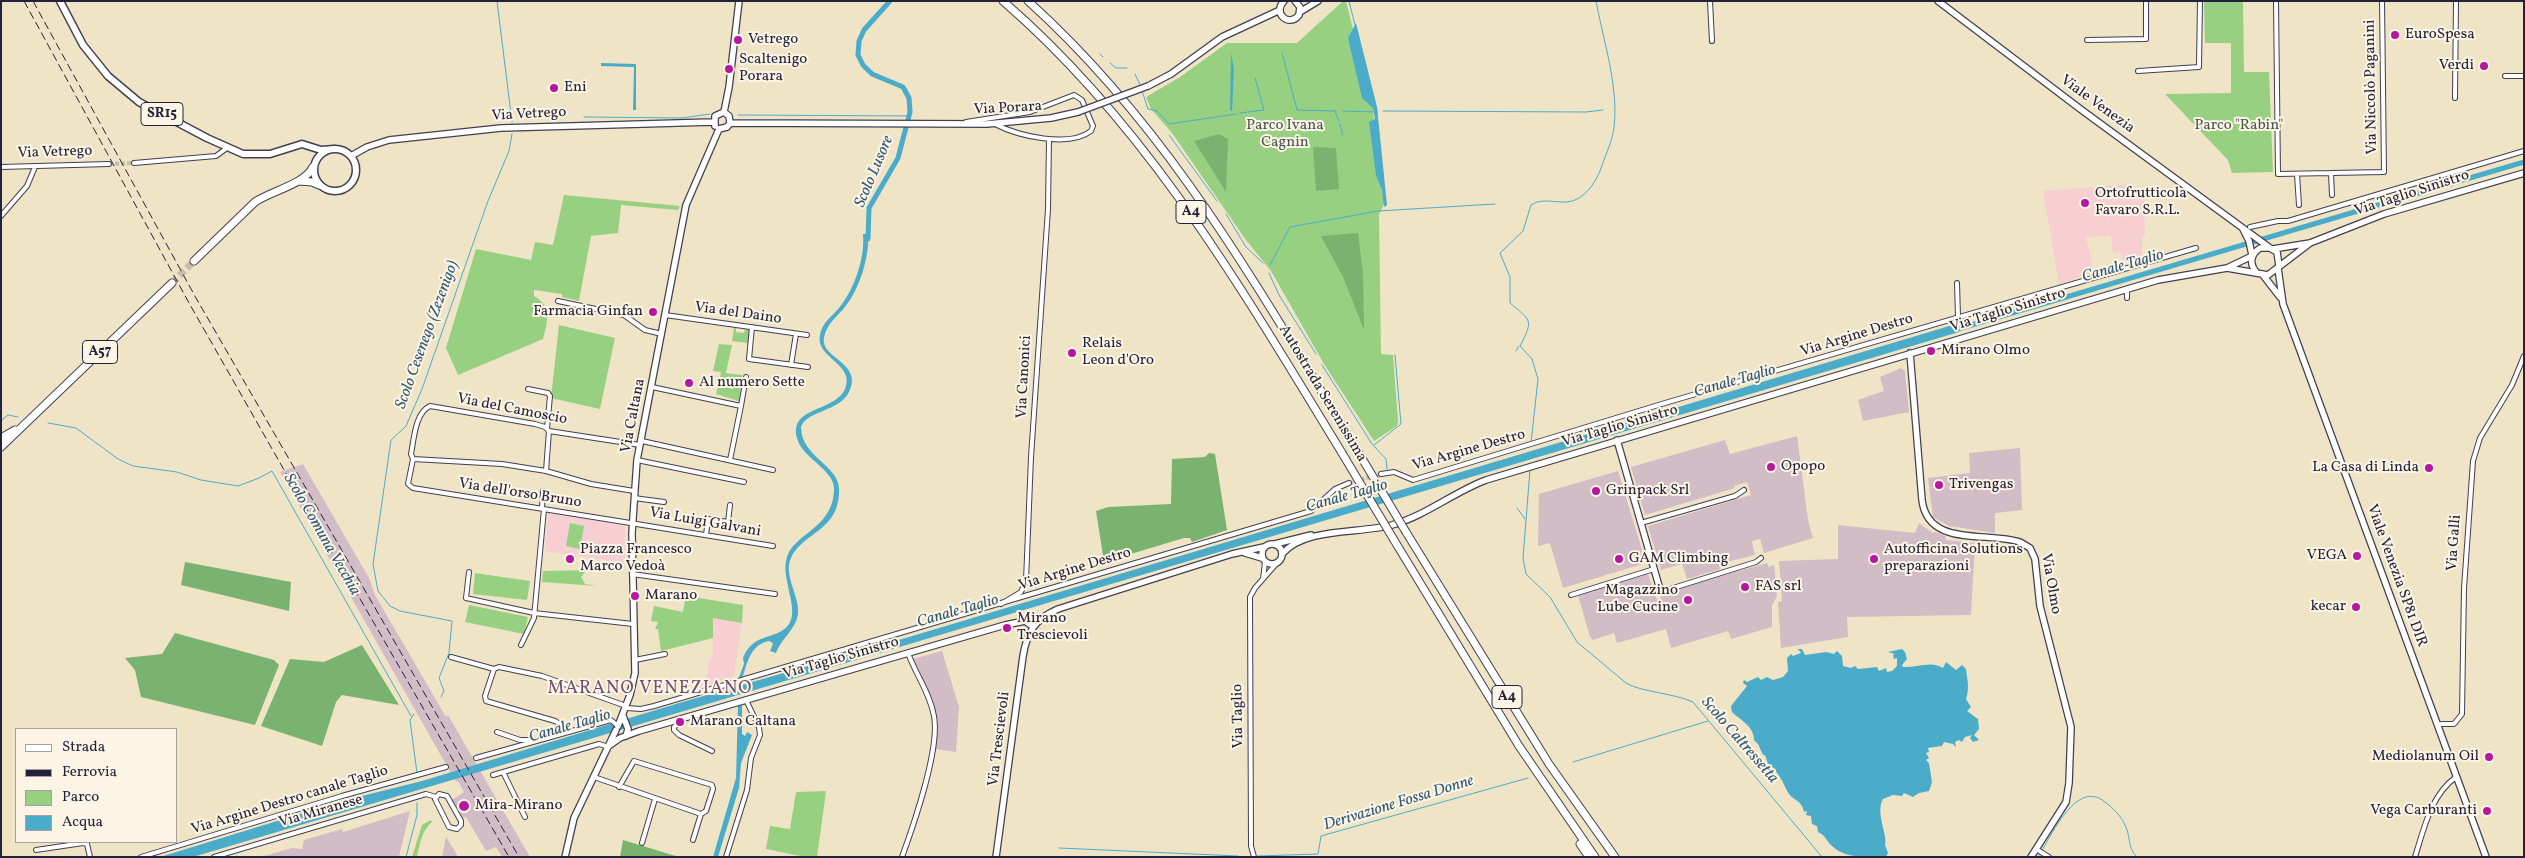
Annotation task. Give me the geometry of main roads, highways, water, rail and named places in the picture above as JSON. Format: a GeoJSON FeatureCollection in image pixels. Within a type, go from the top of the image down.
{"type":"FeatureCollection","features":[{"type":"Feature","properties":{"kind":"highway","name":"Autostrada Serenissima"},"geometry":{"type":"LineString","coordinates":[[1002,1],[1078,72],[1157,166],[1208,237],[1342,453],[1519,746],[1595,857]]}},
{"type":"Feature","properties":{"kind":"highway","name":"Autostrada Serenissima"},"geometry":{"type":"LineString","coordinates":[[1028,1],[1070,41],[1116,90],[1172,159],[1241,261],[1508,699],[1577,805],[1615,857]]}},
{"type":"Feature","properties":{"kind":"highway"},"geometry":{"type":"LineString","coordinates":[[194,261],[254,202],[308,175],[314,165]]}},
{"type":"Feature","properties":{"kind":"highway"},"geometry":{"type":"LineString","coordinates":[[298,181],[312,182],[319,185]]}},
{"type":"Feature","properties":{"kind":"highway","name":"A57"},"geometry":{"type":"LineString","coordinates":[[1,447],[172,283]]}},
{"type":"Feature","properties":{"kind":"highway","name":"A57"},"geometry":{"type":"LineString","coordinates":[[1,438],[28,422]]}},
{"type":"Feature","properties":{"kind":"highway"},"geometry":{"type":"LineString","coordinates":[[1519,746],[1528,765],[1589,857]]}},
{"type":"Feature","properties":{"kind":"highway"},"geometry":{"type":"LineString","coordinates":[[1577,805],[1621,857]]}},
{"type":"Feature","properties":{"kind":"main road","name":"SR15"},"geometry":{"type":"LineString","coordinates":[[60,1],[83,45],[95,62],[121,88],[140,102],[227,148],[243,154],[260,155],[278,152],[297,144],[307,146]]}},
{"type":"Feature","properties":{"kind":"main road"},"geometry":{"type":"LineString","coordinates":[[724,112],[729,87],[739,1]]}},
{"type":"Feature","properties":{"kind":"main road","name":"Via Porara"},"geometry":{"type":"LineString","coordinates":[[730,122],[957,124],[1051,118],[1078,112],[1148,86],[1176,71],[1222,37],[1263,19],[1284,1]]}},
{"type":"Feature","properties":{"kind":"main road","name":"Via Porara"},"geometry":{"type":"LineString","coordinates":[[1263,19],[1282,17],[1294,20],[1300,12],[1318,1]]}},
{"type":"Feature","properties":{"kind":"main road","name":"Viale Venezia"},"geometry":{"type":"LineString","coordinates":[[1938,1],[2242,227],[2249,235],[2272,248]]}},
{"type":"Feature","properties":{"kind":"main road"},"geometry":{"type":"LineString","coordinates":[[1297,2],[1300,12]]}},
{"type":"Feature","properties":{"kind":"main road"},"geometry":{"type":"LineString","coordinates":[[1279,6],[1282,17]]}},
{"type":"Feature","properties":{"kind":"main road"},"geometry":{"type":"LineString","coordinates":[[724,112],[729,116],[730,122],[727,127],[719,128],[713,122],[714,116],[724,112]]}},
{"type":"Feature","properties":{"kind":"main road","name":"Via Vetrego"},"geometry":{"type":"LineString","coordinates":[[351,156],[367,147],[390,140],[501,128],[713,122]]}},
{"type":"Feature","properties":{"kind":"main road","name":"Via Caltana"},"geometry":{"type":"LineString","coordinates":[[565,857],[572,824],[610,746],[623,716],[634,682],[632,574],[637,460],[686,205],[719,128]]}},
{"type":"Feature","properties":{"kind":"main road"},"geometry":{"type":"LineString","coordinates":[[307,146],[321,150],[340,150],[351,156],[356,170],[351,184],[342,190],[332,192],[319,185],[315,178],[312,153],[307,146]]}},
{"type":"Feature","properties":{"kind":"main road"},"geometry":{"type":"LineString","coordinates":[[314,165],[324,152],[334,149]]}},
{"type":"Feature","properties":{"kind":"main road","name":"Via Taglio Sinistro"},"geometry":{"type":"LineString","coordinates":[[2272,248],[2310,243],[2384,214],[2524,173]]}},
{"type":"Feature","properties":{"kind":"main road","name":"Viale Venezia"},"geometry":{"type":"LineString","coordinates":[[2249,235],[2252,254]]}},
{"type":"Feature","properties":{"kind":"main road","name":"Via Taglio Sinistro"},"geometry":{"type":"LineString","coordinates":[[2278,267],[2310,243]]}},
{"type":"Feature","properties":{"kind":"main road"},"geometry":{"type":"LineString","coordinates":[[2260,248],[2272,248],[2279,257],[2278,267],[2284,304],[2274,286],[2264,275],[2257,272],[2252,265],[2252,254],[2260,248]]}},
{"type":"Feature","properties":{"kind":"main road","name":"Via Taglio Sinistro"},"geometry":{"type":"LineString","coordinates":[[2227,268],[2252,254]]}},
{"type":"Feature","properties":{"kind":"main road"},"geometry":{"type":"LineString","coordinates":[[2264,275],[2272,274],[2278,267]]}},
{"type":"Feature","properties":{"kind":"main road","name":"Via Taglio Sinistro"},"geometry":{"type":"LineString","coordinates":[[1275,544],[1305,535],[1392,525],[1409,519],[1486,480],[2169,277],[2227,268],[2257,272]]}},
{"type":"Feature","properties":{"kind":"main road","name":"Viale Venezia SP81 DIR"},"geometry":{"type":"LineString","coordinates":[[2284,304],[2486,857]]}},
{"type":"Feature","properties":{"kind":"main road","name":"Via Olmo"},"geometry":{"type":"LineString","coordinates":[[1910,353],[1922,500],[1929,521],[1939,529],[1951,534],[2020,542],[2030,548],[2035,558],[2040,606],[2071,727],[2070,783],[2066,802],[2039,851],[2031,857]]}},
{"type":"Feature","properties":{"kind":"main road"},"geometry":{"type":"LineString","coordinates":[[1617,440],[1659,586]]}},
{"type":"Feature","properties":{"kind":"main road","name":"Via Taglio Sinistro"},"geometry":{"type":"LineString","coordinates":[[1282,554],[1294,543],[1326,534]]}},
{"type":"Feature","properties":{"kind":"main road"},"geometry":{"type":"LineString","coordinates":[[1032,626],[1042,617],[1058,609],[1240,552],[1275,544],[1280,548],[1282,554],[1277,563],[1240,552]]}},
{"type":"Feature","properties":{"kind":"main road"},"geometry":{"type":"LineString","coordinates":[[1264,547],[1261,552],[1264,560]]}},
{"type":"Feature","properties":{"kind":"main road","name":"Via Taglio Sinistro"},"geometry":{"type":"LineString","coordinates":[[629,731],[684,718],[1014,622],[1025,621],[1032,626]]}},
{"type":"Feature","properties":{"kind":"main road","name":"Via Trescievoli"},"geometry":{"type":"LineString","coordinates":[[996,857],[1023,656],[1028,633],[1032,626]]}},
{"type":"Feature","properties":{"kind":"main road"},"geometry":{"type":"LineString","coordinates":[[623,716],[629,731]]}},
{"type":"Feature","properties":{"kind":"main road"},"geometry":{"type":"LineString","coordinates":[[616,729],[629,731]]}},
{"type":"Feature","properties":{"kind":"main road"},"geometry":{"type":"LineString","coordinates":[[616,729],[629,731]]}},
{"type":"Feature","properties":{"kind":"main road"},"geometry":{"type":"LineString","coordinates":[[610,746],[629,731]]}},
{"type":"Feature","properties":{"kind":"water"},"geometry":{"type":"Polygon","coordinates":[[[1356,23],[1377,107],[1387,205],[1384,207],[1382,190],[1376,175],[1369,122],[1375,119],[1373,108],[1362,98],[1348,38],[1356,23]]]}},
{"type":"Feature","properties":{"kind":"water"},"geometry":{"type":"Polygon","coordinates":[[[1231,53],[1234,69],[1232,111],[1230,110],[1231,53]]]}},
{"type":"Feature","properties":{"kind":"water"},"geometry":{"type":"Polygon","coordinates":[[[601,63],[636,64],[636,110],[633,110],[634,67],[601,66],[601,63]]]}},
{"type":"Feature","properties":{"kind":"water"},"geometry":{"type":"Polygon","coordinates":[[[863,234],[868,234],[868,243],[859,282],[850,300],[829,325],[824,338],[828,351],[847,367],[851,374],[852,382],[849,392],[838,404],[810,417],[804,421],[801,427],[807,446],[833,473],[837,481],[839,489],[838,503],[834,514],[828,522],[804,542],[791,558],[789,572],[797,600],[797,619],[776,653],[770,651],[773,644],[770,641],[758,646],[754,650],[742,679],[738,680],[744,664],[743,658],[748,649],[759,640],[778,633],[789,624],[792,618],[792,610],[785,569],[789,552],[795,544],[819,524],[831,505],[834,485],[831,478],[802,448],[798,441],[796,430],[799,421],[805,415],[839,397],[845,389],[847,380],[845,373],[823,350],[820,343],[820,335],[825,323],[845,300],[858,273],[861,263],[863,234]]]}},
{"type":"Feature","properties":{"kind":"water"},"geometry":{"type":"Polygon","coordinates":[[[1956,324],[1959,332],[193,857],[160,857],[342,801],[422,781],[679,703],[909,637],[1956,324]]]}},
{"type":"Feature","properties":{"kind":"water"},"geometry":{"type":"Polygon","coordinates":[[[1798,649],[1802,649],[1805,655],[1826,652],[1834,654],[1837,651],[1842,656],[1843,666],[1851,668],[1855,666],[1858,669],[1877,667],[1879,671],[1886,668],[1887,672],[1892,671],[1897,666],[1897,658],[1894,659],[1893,655],[1895,654],[1888,652],[1902,649],[1907,659],[1902,665],[1903,667],[1929,664],[1943,668],[1946,662],[1956,670],[1962,665],[1966,669],[1968,687],[1966,699],[1971,707],[1967,711],[1978,719],[1979,729],[1974,735],[1979,740],[1973,742],[1970,738],[1972,735],[1965,737],[1962,742],[1959,740],[1955,742],[1956,747],[1953,744],[1944,742],[1942,746],[1928,748],[1929,752],[1926,753],[1929,758],[1926,760],[1929,763],[1932,782],[1929,791],[1919,793],[1913,797],[1904,793],[1902,796],[1893,795],[1883,799],[1880,811],[1888,853],[1886,857],[1848,855],[1831,845],[1818,832],[1817,826],[1812,824],[1811,816],[1806,815],[1807,811],[1804,812],[1799,803],[1789,794],[1779,775],[1768,764],[1765,755],[1763,755],[1754,740],[1752,730],[1732,712],[1731,706],[1747,686],[1743,683],[1744,680],[1747,682],[1758,677],[1761,680],[1767,677],[1773,680],[1783,677],[1788,671],[1787,658],[1791,654],[1793,656],[1801,653],[1798,649]]]}},
{"type":"Feature","properties":{"kind":"water"},"geometry":{"type":"Polygon","coordinates":[[[742,704],[742,734],[745,736],[747,732],[752,735],[741,763],[739,788],[718,857],[713,857],[736,778],[738,705],[742,704]]]}},
{"type":"Feature","properties":{"kind":"waterway","name":"Scolo Cesenego (Zezenigo)"},"geometry":{"type":"LineString","coordinates":[[497,1],[512,122]]}},
{"type":"Feature","properties":{"kind":"waterway","name":"Scolo Lusore"},"geometry":{"type":"LineString","coordinates":[[868,239],[869,208],[898,158],[910,112],[909,98],[903,87],[872,74],[863,65],[858,55],[859,41],[864,30],[890,1]]}},
{"type":"Feature","properties":{"kind":"waterway"},"geometry":{"type":"LineString","coordinates":[[1349,1],[1355,25]]}},
{"type":"Feature","properties":{"kind":"waterway","name":"Scolo Caltressetta"},"geometry":{"type":"LineString","coordinates":[[1531,443],[1538,379],[1532,359],[1520,346],[1529,325],[1526,317],[1510,303],[1510,277],[1500,253],[1523,231],[1531,205],[1542,201],[1567,202],[1579,198],[1592,186],[1602,166],[1613,135],[1615,112],[1610,64],[1596,1]]}},
{"type":"Feature","properties":{"kind":"waterway"},"geometry":{"type":"LineString","coordinates":[[1282,53],[1297,110],[1336,111]]}},
{"type":"Feature","properties":{"kind":"waterway"},"geometry":{"type":"LineString","coordinates":[[1100,54],[1103,57]]}},
{"type":"Feature","properties":{"kind":"waterway"},"geometry":{"type":"LineString","coordinates":[[1110,63],[1116,68],[1127,68]]}},
{"type":"Feature","properties":{"kind":"waterway"},"geometry":{"type":"LineString","coordinates":[[1135,74],[1141,87]]}},
{"type":"Feature","properties":{"kind":"waterway"},"geometry":{"type":"LineString","coordinates":[[1240,113],[1264,110],[1255,78]]}},
{"type":"Feature","properties":{"kind":"waterway"},"geometry":{"type":"LineString","coordinates":[[1142,91],[1148,109],[1157,111],[1169,124],[1236,114]]}},
{"type":"Feature","properties":{"kind":"waterway"},"geometry":{"type":"LineString","coordinates":[[1383,111],[1586,112],[1603,110]]}},
{"type":"Feature","properties":{"kind":"waterway"},"geometry":{"type":"LineString","coordinates":[[1335,111],[1339,121]]}},
{"type":"Feature","properties":{"kind":"waterway"},"geometry":{"type":"LineString","coordinates":[[1343,111],[1378,112]]}},
{"type":"Feature","properties":{"kind":"waterway"},"geometry":{"type":"LineString","coordinates":[[584,117],[682,118],[710,114]]}},
{"type":"Feature","properties":{"kind":"waterway"},"geometry":{"type":"LineString","coordinates":[[738,115],[909,116]]}},
{"type":"Feature","properties":{"kind":"waterway"},"geometry":{"type":"LineString","coordinates":[[1340,124],[1343,135]]}},
{"type":"Feature","properties":{"kind":"waterway","name":"Scolo Cesenego (Zezenigo)"},"geometry":{"type":"LineString","coordinates":[[441,697],[444,691],[439,678],[449,653],[452,621],[400,611],[390,606],[378,591],[373,564],[391,440],[406,426],[422,389],[488,201],[509,151],[512,134]]}},
{"type":"Feature","properties":{"kind":"waterway"},"geometry":{"type":"LineString","coordinates":[[1169,135],[1217,201]]}},
{"type":"Feature","properties":{"kind":"waterway","name":"Canale Taglio"},"geometry":{"type":"LineString","coordinates":[[1951,331],[2524,162]]}},
{"type":"Feature","properties":{"kind":"waterway"},"geometry":{"type":"LineString","coordinates":[[1270,265],[1290,227],[1378,211],[1495,204]]}},
{"type":"Feature","properties":{"kind":"waterway"},"geometry":{"type":"LineString","coordinates":[[1226,214],[1246,247],[1263,263]]}},
{"type":"Feature","properties":{"kind":"waterway"},"geometry":{"type":"LineString","coordinates":[[1269,273],[1279,295],[1316,354]]}},
{"type":"Feature","properties":{"kind":"waterway","name":"Scolo Caltressetta"},"geometry":{"type":"LineString","coordinates":[[1516,351],[1519,346]]}},
{"type":"Feature","properties":{"kind":"waterway"},"geometry":{"type":"LineString","coordinates":[[1374,445],[1401,424],[1395,355]]}},
{"type":"Feature","properties":{"kind":"waterway"},"geometry":{"type":"LineString","coordinates":[[1322,365],[1372,444],[1386,459],[1387,469]]}},
{"type":"Feature","properties":{"kind":"waterway","name":"Scolo Comuna Vecchia"},"geometry":{"type":"LineString","coordinates":[[1,421],[8,415],[18,417]]}},
{"type":"Feature","properties":{"kind":"waterway","name":"Scolo Comuna Vecchia"},"geometry":{"type":"LineString","coordinates":[[48,423],[76,428],[118,459],[133,466],[177,472],[201,480],[238,486],[272,471],[411,716]]}},
{"type":"Feature","properties":{"kind":"waterway","name":"Scolo Caltressetta"},"geometry":{"type":"LineString","coordinates":[[1530,470],[1523,558],[1526,574],[1550,597],[1577,642],[1626,683],[1693,702],[1822,857]]}},
{"type":"Feature","properties":{"kind":"waterway"},"geometry":{"type":"LineString","coordinates":[[1517,508],[1525,519]]}},
{"type":"Feature","properties":{"kind":"waterway","name":"Scolo Cesenego (Zezenigo)"},"geometry":{"type":"LineString","coordinates":[[414,714],[410,720],[417,773]]}},
{"type":"Feature","properties":{"kind":"waterway","name":"Derivazione Fossa Donne"},"geometry":{"type":"LineString","coordinates":[[1573,762],[1708,721]]}},
{"type":"Feature","properties":{"kind":"waterway","name":"Derivazione Fossa Donne"},"geometry":{"type":"LineString","coordinates":[[1258,856],[1318,854],[1321,836],[1528,778]]}},
{"type":"Feature","properties":{"kind":"waterway"},"geometry":{"type":"LineString","coordinates":[[2038,857],[2057,824],[2074,804],[2084,798],[2094,797],[2108,804],[2121,818],[2127,829],[2130,846],[2137,857]]}},
{"type":"Feature","properties":{"kind":"waterway","name":"Scolo Cesenego (Zezenigo)"},"geometry":{"type":"LineString","coordinates":[[406,857],[417,815],[417,803]]}},
{"type":"Feature","properties":{"kind":"waterway","name":"Derivazione Fossa Donne"},"geometry":{"type":"LineString","coordinates":[[1059,848],[1238,856]]}},
{"type":"Feature","properties":{"kind":"tunnel"},"geometry":{"type":"LineString","coordinates":[[109,164],[134,163]]}},
{"type":"Feature","properties":{"kind":"tunnel"},"geometry":{"type":"LineString","coordinates":[[172,283],[194,261]]}},
{"type":"Feature","properties":{"kind":"tunnel"},"geometry":{"type":"LineString","coordinates":[[1349,483],[1381,474]]}},
{"type":"Feature","properties":{"kind":"tunnel"},"geometry":{"type":"LineString","coordinates":[[446,767],[476,758]]}},
{"type":"Feature","properties":{"kind":"railway"},"geometry":{"type":"LineString","coordinates":[[24,1],[189,303],[349,584]]}},
{"type":"Feature","properties":{"kind":"railway"},"geometry":{"type":"LineString","coordinates":[[33,1],[196,298],[519,857]]}},
{"type":"Feature","properties":{"kind":"railway"},"geometry":{"type":"LineString","coordinates":[[348,578],[509,857]]}},
{"type":"Feature","properties":{"kind":"place","name":"EuroSpesa"},"geometry":{"type":"Point","coordinates":[2395,35]}},
{"type":"Feature","properties":{"kind":"place","name":"Vetrego"},"geometry":{"type":"Point","coordinates":[738,40]}},
{"type":"Feature","properties":{"kind":"place","name":"Verdi"},"geometry":{"type":"Point","coordinates":[2484,66]}},
{"type":"Feature","properties":{"kind":"place","name":"Scaltenigo Porara"},"geometry":{"type":"Point","coordinates":[729,69]}},
{"type":"Feature","properties":{"kind":"place","name":"Eni"},"geometry":{"type":"Point","coordinates":[554,88]}},
{"type":"Feature","properties":{"kind":"place","name":"Ortofrutticola Favaro S.R.L."},"geometry":{"type":"Point","coordinates":[2085,203]}},
{"type":"Feature","properties":{"kind":"place","name":"Farmacia Ginfan"},"geometry":{"type":"Point","coordinates":[653,312]}},
{"type":"Feature","properties":{"kind":"place","name":"Mirano Olmo"},"geometry":{"type":"Point","coordinates":[1931,351]}},
{"type":"Feature","properties":{"kind":"place","name":"Relais Leon d'Oro"},"geometry":{"type":"Point","coordinates":[1072,353]}},
{"type":"Feature","properties":{"kind":"place","name":"Al numero Sette"},"geometry":{"type":"Point","coordinates":[689,383]}},
{"type":"Feature","properties":{"kind":"place","name":"Opopo"},"geometry":{"type":"Point","coordinates":[1771,467]}},
{"type":"Feature","properties":{"kind":"place","name":"La Casa di Linda"},"geometry":{"type":"Point","coordinates":[2429,468]}},
{"type":"Feature","properties":{"kind":"place","name":"Trivengas"},"geometry":{"type":"Point","coordinates":[1939,485]}},
{"type":"Feature","properties":{"kind":"place","name":"Grinpack Srl"},"geometry":{"type":"Point","coordinates":[1596,491]}},
{"type":"Feature","properties":{"kind":"place","name":"VEGA"},"geometry":{"type":"Point","coordinates":[2357,556]}},
{"type":"Feature","properties":{"kind":"place","name":"Piazza Francesco Marco Vedoà"},"geometry":{"type":"Point","coordinates":[570,559]}},
{"type":"Feature","properties":{"kind":"place","name":"GAM Climbing"},"geometry":{"type":"Point","coordinates":[1619,559]}},
{"type":"Feature","properties":{"kind":"place","name":"Autofficina Solutions preparazioni"},"geometry":{"type":"Point","coordinates":[1874,559]}},
{"type":"Feature","properties":{"kind":"place","name":"FAS srl"},"geometry":{"type":"Point","coordinates":[1745,587]}},
{"type":"Feature","properties":{"kind":"place","name":"Marano"},"geometry":{"type":"Point","coordinates":[635,596]}},
{"type":"Feature","properties":{"kind":"place","name":"Magazzino Lube Cucine"},"geometry":{"type":"Point","coordinates":[1688,600]}},
{"type":"Feature","properties":{"kind":"place","name":"kecar"},"geometry":{"type":"Point","coordinates":[2356,607]}},
{"type":"Feature","properties":{"kind":"place","name":"Mirano Trescievoli"},"geometry":{"type":"Point","coordinates":[1007,628]}},
{"type":"Feature","properties":{"kind":"place","name":"Marano Caltana"},"geometry":{"type":"Point","coordinates":[680,722]}},
{"type":"Feature","properties":{"kind":"place","name":"Mediolanum Oil"},"geometry":{"type":"Point","coordinates":[2489,757]}},
{"type":"Feature","properties":{"kind":"place","name":"Mira-Mirano"},"geometry":{"type":"Point","coordinates":[464,806]}},
{"type":"Feature","properties":{"kind":"place","name":"Vega Carburanti"},"geometry":{"type":"Point","coordinates":[2487,811]}},
{"type":"Feature","properties":{"kind":"district","name":"MARANO VENEZIANO"},"geometry":{"type":"Point","coordinates":[650,690]}},
{"type":"Feature","properties":{"kind":"park label","name":"Parco \"Rabin\""},"geometry":{"type":"Point","coordinates":[2239,126]}},
{"type":"Feature","properties":{"kind":"park label","name":"Parco Ivana Cagnin"},"geometry":{"type":"Point","coordinates":[1285,134]}}]}
